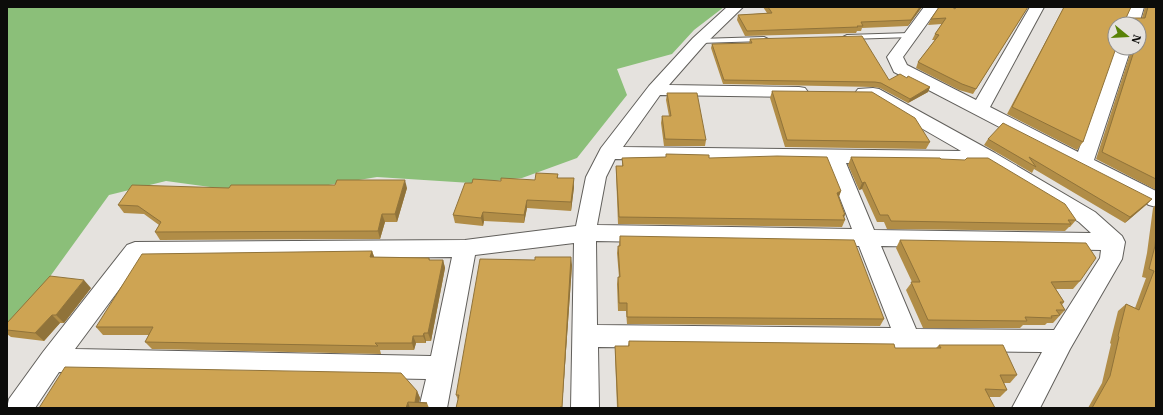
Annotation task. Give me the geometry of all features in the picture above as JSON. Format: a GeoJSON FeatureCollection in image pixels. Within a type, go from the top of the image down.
{"type":"FeatureCollection","features":[{"type":"Feature","properties":{"kind":"street"},"geometry":{"type":"LineString","coordinates":[[585,408],[585,233],[596,177],[608,153],[655,90],[699,41],[736,7]]}},
{"type":"Feature","properties":{"kind":"street"},"geometry":{"type":"LineString","coordinates":[[932,7],[894,57],[900,68],[1156,200]]}},
{"type":"Feature","properties":{"kind":"street"},"geometry":{"type":"LineString","coordinates":[[980,109],[1037,7]]}},
{"type":"Feature","properties":{"kind":"street"},"geometry":{"type":"LineString","coordinates":[[1084,162],[1120,56]]}},
{"type":"Feature","properties":{"kind":"street"},"geometry":{"type":"LineString","coordinates":[[655,90],[818,93]]}},
{"type":"Feature","properties":{"kind":"street"},"geometry":{"type":"LineString","coordinates":[[849,93],[873,93],[988,158],[1087,217],[1114,242]]}},
{"type":"Feature","properties":{"kind":"street"},"geometry":{"type":"LineString","coordinates":[[608,153],[988,158]]}},
{"type":"Feature","properties":{"kind":"street"},"geometry":{"type":"LineString","coordinates":[[833,156],[908,339]]}},
{"type":"Feature","properties":{"kind":"street"},"geometry":{"type":"LineString","coordinates":[[19,408],[52,360],[135,251],[465,248],[585,233],[1114,242]]}},
{"type":"Feature","properties":{"kind":"street"},"geometry":{"type":"LineString","coordinates":[[1026,408],[1061,341],[1111,259],[1114,242]]}},
{"type":"Feature","properties":{"kind":"street"},"geometry":{"type":"LineString","coordinates":[[433,408],[465,248]]}},
{"type":"Feature","properties":{"kind":"street"},"geometry":{"type":"LineString","coordinates":[[585,336],[1061,341]]}},
{"type":"Feature","properties":{"kind":"street"},"geometry":{"type":"LineString","coordinates":[[52,360],[441,368]]}},
{"type":"Feature","properties":{"kind":"lane"},"geometry":{"type":"LineString","coordinates":[[840,37],[910,35]]}},
{"type":"Feature","properties":{"kind":"lane"},"geometry":{"type":"LineString","coordinates":[[699,41],[770,39]]}},
{"type":"Feature","properties":{"kind":"green space"},"geometry":{"type":"Polygon","coordinates":[[[7,7],[724,7],[694,30],[672,54],[617,69],[627,95],[577,158],[522,178],[471,183],[377,177],[268,195],[166,181],[109,195],[7,336],[7,7]]]}},
{"type":"Feature","properties":{"kind":"building"},"geometry":{"type":"Polygon","coordinates":[[[768,7],[920,7],[911,20],[861,22],[863,26],[857,26],[858,27],[747,31],[738,15],[772,13],[768,7]]]}},
{"type":"Feature","properties":{"kind":"building"},"geometry":{"type":"Polygon","coordinates":[[[939,7],[952,7],[955,9],[956,7],[1028,7],[976,89],[962,84],[918,62],[939,35],[935,34],[946,18],[931,19],[939,7]]]}},
{"type":"Feature","properties":{"kind":"building"},"geometry":{"type":"Polygon","coordinates":[[[1064,7],[1131,7],[1127,16],[1107,16],[1107,56],[1113,56],[1083,142],[1012,107],[1064,7]]]}},
{"type":"Feature","properties":{"kind":"building"},"geometry":{"type":"Polygon","coordinates":[[[1148,7],[1156,7],[1156,179],[1102,152],[1132,56],[1147,56],[1147,16],[1146,16],[1148,7]]]}},
{"type":"Feature","properties":{"kind":"building"},"geometry":{"type":"Polygon","coordinates":[[[862,36],[889,80],[900,74],[907,78],[908,76],[930,87],[910,99],[881,83],[875,82],[724,80],[712,44],[752,43],[750,39],[862,36]]]}},
{"type":"Feature","properties":{"kind":"building"},"geometry":{"type":"Polygon","coordinates":[[[772,91],[872,92],[915,118],[930,142],[787,140],[772,91]]]}},
{"type":"Feature","properties":{"kind":"building"},"geometry":{"type":"Polygon","coordinates":[[[667,93],[697,93],[706,140],[665,139],[662,116],[671,116],[667,93]]]}},
{"type":"Feature","properties":{"kind":"building"},"geometry":{"type":"Polygon","coordinates":[[[1003,123],[1152,199],[1130,217],[1029,157],[1036,167],[988,139],[1003,123]]]}},
{"type":"Feature","properties":{"kind":"building"},"geometry":{"type":"Polygon","coordinates":[[[666,154],[709,155],[709,158],[777,156],[827,157],[841,191],[837,193],[845,215],[843,215],[845,220],[619,217],[616,166],[623,166],[622,158],[666,157],[666,154]]]}},
{"type":"Feature","properties":{"kind":"building"},"geometry":{"type":"Polygon","coordinates":[[[851,157],[940,158],[965,160],[967,158],[988,158],[1065,204],[1076,220],[1068,220],[1071,224],[891,221],[888,215],[880,215],[865,182],[862,183],[851,157]]]}},
{"type":"Feature","properties":{"kind":"building"},"geometry":{"type":"Polygon","coordinates":[[[536,173],[558,174],[557,178],[574,178],[571,202],[527,200],[524,215],[483,212],[481,218],[453,215],[465,183],[472,183],[473,179],[501,181],[501,178],[535,180],[536,173]]]}},
{"type":"Feature","properties":{"kind":"building"},"geometry":{"type":"Polygon","coordinates":[[[337,180],[405,180],[395,214],[382,214],[378,231],[155,232],[161,222],[138,206],[118,205],[132,185],[229,188],[231,185],[335,185],[337,180]]]}},
{"type":"Feature","properties":{"kind":"building"},"geometry":{"type":"Polygon","coordinates":[[[1156,234],[1156,408],[1092,408],[1110,376],[1126,304],[1139,310],[1154,271],[1149,269],[1155,246],[1156,234]]]}},
{"type":"Feature","properties":{"kind":"building"},"geometry":{"type":"Polygon","coordinates":[[[620,236],[854,240],[884,319],[627,317],[627,303],[619,303],[618,277],[620,277],[618,246],[620,246],[620,236]]]}},
{"type":"Feature","properties":{"kind":"building"},"geometry":{"type":"Polygon","coordinates":[[[900,240],[1086,243],[1096,258],[1080,281],[1051,282],[1064,302],[1060,302],[1065,310],[1056,310],[1060,315],[1051,316],[1052,318],[1025,317],[1027,321],[928,320],[911,282],[920,282],[900,240]]]}},
{"type":"Feature","properties":{"kind":"building"},"geometry":{"type":"Polygon","coordinates":[[[372,251],[370,257],[429,258],[429,260],[443,260],[428,333],[424,333],[423,336],[413,336],[412,343],[375,343],[378,346],[145,342],[153,327],[96,327],[142,254],[372,251]]]}},
{"type":"Feature","properties":{"kind":"building"},"geometry":{"type":"Polygon","coordinates":[[[535,257],[571,257],[562,407],[456,408],[459,395],[456,395],[480,259],[535,260],[535,257]]]}},
{"type":"Feature","properties":{"kind":"building"},"geometry":{"type":"Polygon","coordinates":[[[50,276],[84,280],[56,315],[52,315],[35,333],[7,330],[7,323],[50,276]]]}},
{"type":"Feature","properties":{"kind":"building"},"geometry":{"type":"Polygon","coordinates":[[[629,341],[894,344],[895,348],[941,348],[939,345],[1003,345],[1017,375],[1000,375],[1007,390],[985,389],[995,408],[618,408],[615,346],[629,346],[629,341]]]}},
{"type":"Feature","properties":{"kind":"building"},"geometry":{"type":"Polygon","coordinates":[[[65,367],[401,373],[417,391],[415,402],[427,403],[408,402],[406,408],[39,408],[65,367]]]}}]}
